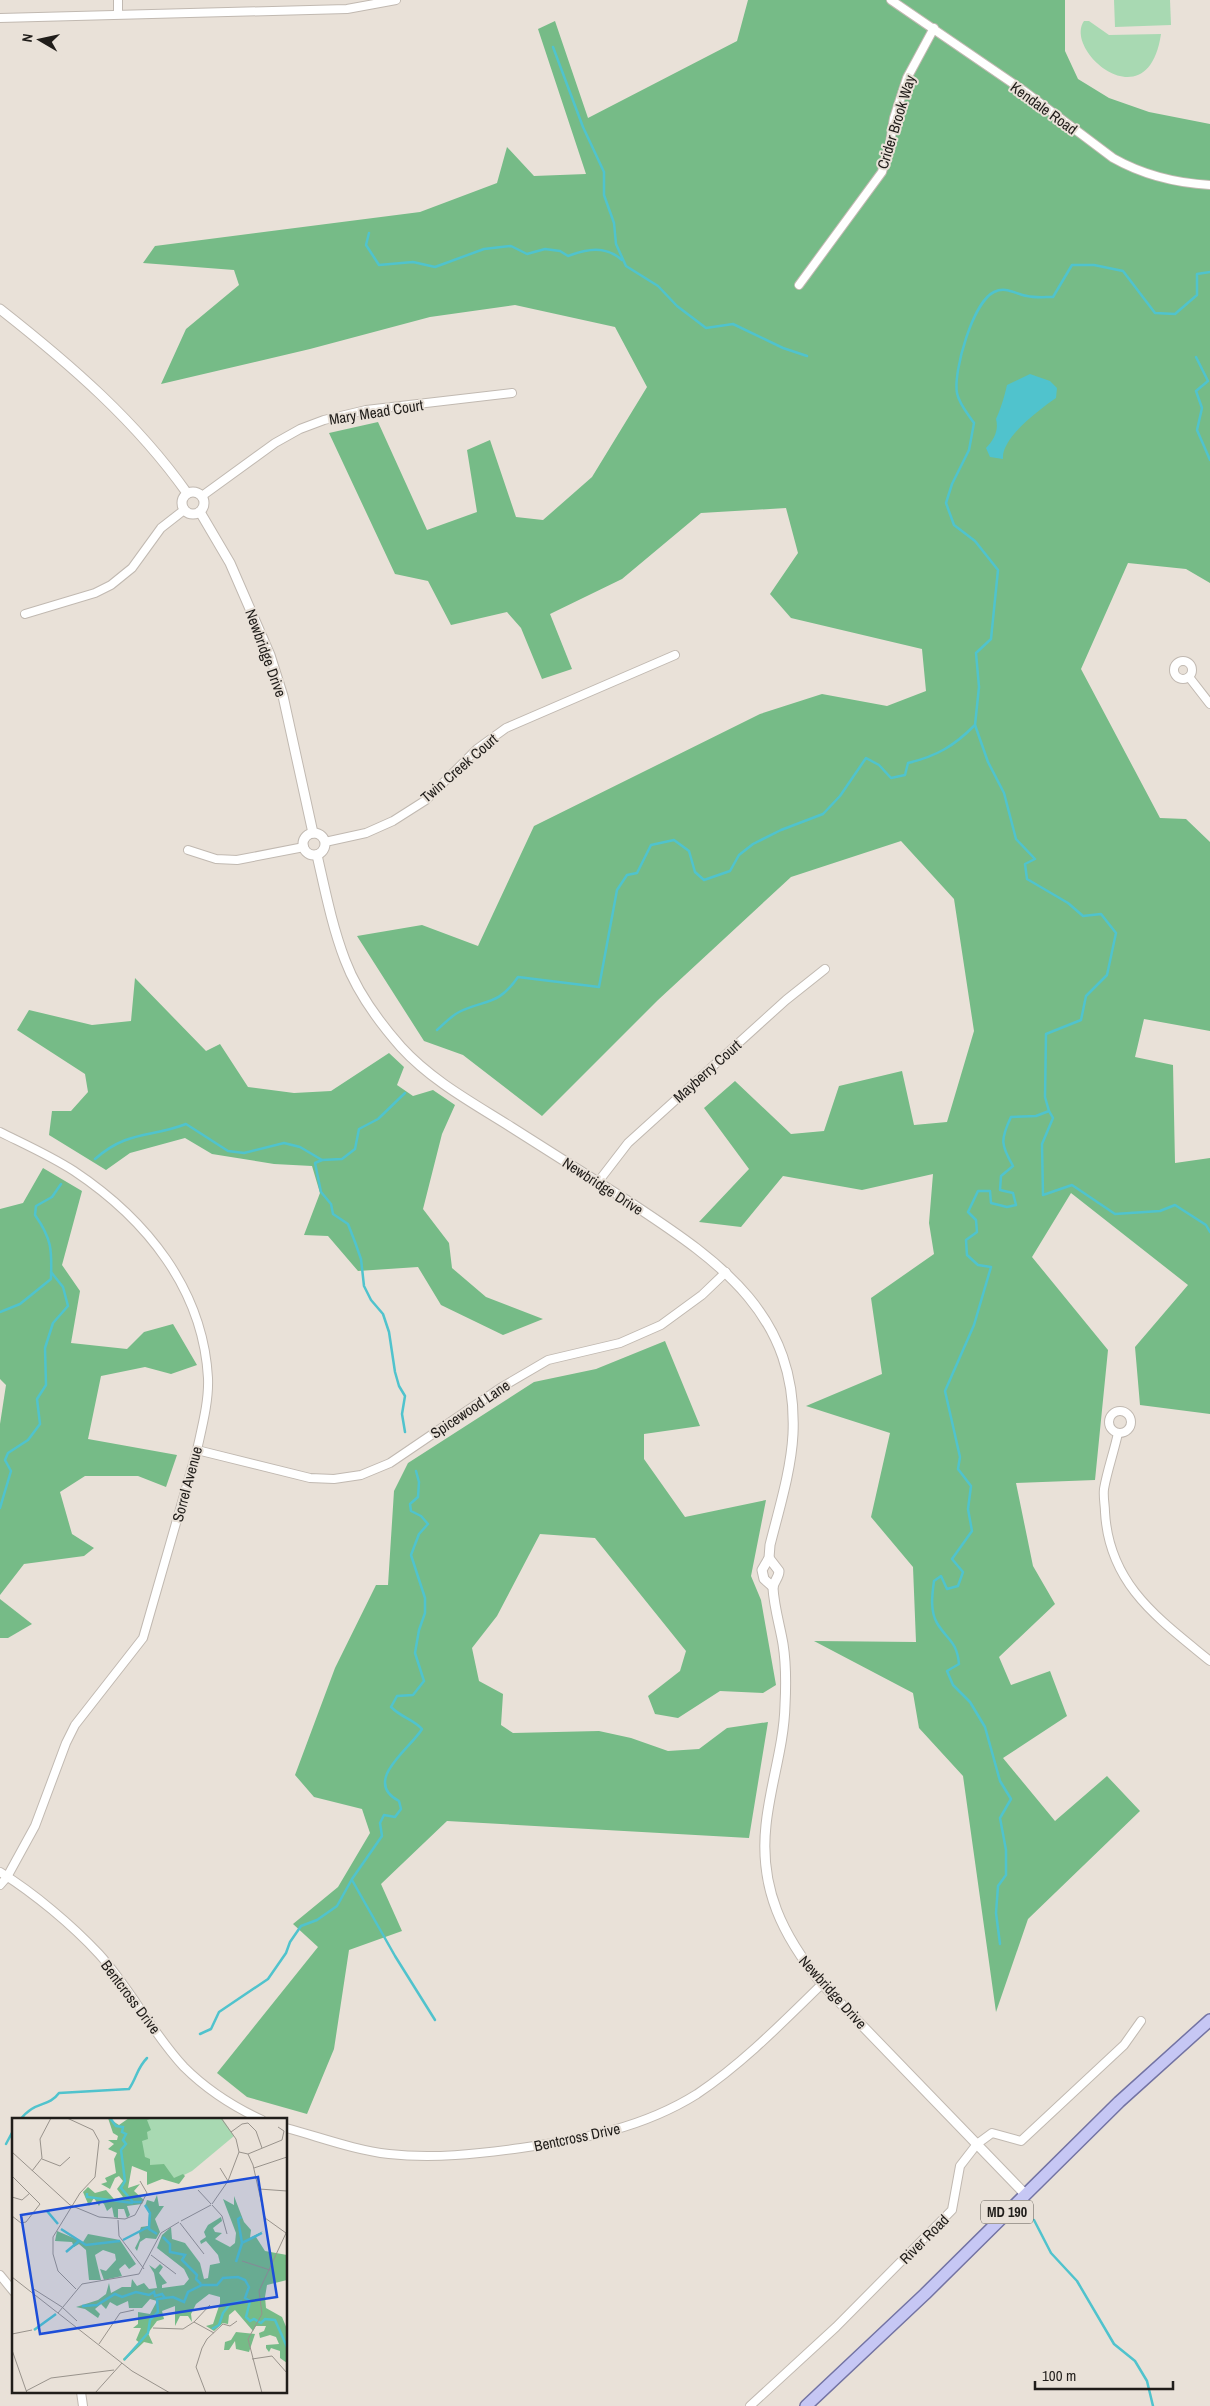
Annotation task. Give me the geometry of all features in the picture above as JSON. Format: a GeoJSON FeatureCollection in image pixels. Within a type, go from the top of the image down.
{"type":"FeatureCollection","features":[{"type":"Feature","properties":{"kind":"main road","name":"MD 190"},"geometry":{"type":"LineString","coordinates":[[806,2406],[925,2294],[1119,2102],[1210,2020]]}},
{"type":"Feature","properties":{"kind":"street"},"geometry":{"type":"LineString","coordinates":[[118,0],[118,14]]}},
{"type":"Feature","properties":{"kind":"street"},"geometry":{"type":"LineString","coordinates":[[0,18],[347,10],[396,0]]}},
{"type":"Feature","properties":{"kind":"street","name":"Kendale Road"},"geometry":{"type":"LineString","coordinates":[[891,0],[934,28],[1121,163],[1152,176],[1210,185]]}},
{"type":"Feature","properties":{"kind":"street","name":"Crider Brook Way"},"geometry":{"type":"LineString","coordinates":[[799,285],[882,172],[894,118],[907,78],[934,28]]}},
{"type":"Feature","properties":{"kind":"street"},"geometry":{"type":"LineString","coordinates":[[0,309],[60,356],[119,411],[170,469],[187,493]]}},
{"type":"Feature","properties":{"kind":"street","name":"Mary Mead Court"},"geometry":{"type":"LineString","coordinates":[[202,496],[275,443],[324,420],[366,410],[512,393]]}},
{"type":"Feature","properties":{"kind":"street"},"geometry":{"type":"LineString","coordinates":[[194,492],[202,496],[204,506],[200,512],[190,514],[184,510],[182,499],[187,493],[194,492]]}},
{"type":"Feature","properties":{"kind":"street"},"geometry":{"type":"LineString","coordinates":[[25,614],[95,593],[111,585],[132,568],[161,528],[184,510]]}},
{"type":"Feature","properties":{"kind":"street","name":"Newbridge Drive"},"geometry":{"type":"LineString","coordinates":[[200,512],[230,563],[270,655],[283,696],[313,834]]}},
{"type":"Feature","properties":{"kind":"street","name":"Twin Creek Court"},"geometry":{"type":"LineString","coordinates":[[325,842],[366,832],[393,821],[426,800],[477,749],[506,728],[675,655]]}},
{"type":"Feature","properties":{"kind":"street"},"geometry":{"type":"LineString","coordinates":[[1189,678],[1210,704]]}},
{"type":"Feature","properties":{"kind":"street"},"geometry":{"type":"LineString","coordinates":[[313,834],[322,836],[325,842],[324,849],[317,855],[308,854],[304,847],[305,838],[313,834]]}},
{"type":"Feature","properties":{"kind":"street"},"geometry":{"type":"LineString","coordinates":[[188,850],[216,859],[237,860],[304,847]]}},
{"type":"Feature","properties":{"kind":"street","name":"Newbridge Drive"},"geometry":{"type":"LineString","coordinates":[[317,855],[334,928],[346,962],[369,1006],[402,1048],[446,1086],[687,1240],[726,1272],[751,1298],[770,1329],[784,1367],[792,1407],[793,1435],[789,1463],[770,1545],[769,1558],[762,1573],[764,1578],[773,1586]]}},
{"type":"Feature","properties":{"kind":"street","name":"Mayberry Court"},"geometry":{"type":"LineString","coordinates":[[598,1182],[628,1143],[786,1000],[825,969]]}},
{"type":"Feature","properties":{"kind":"street","name":"Sorrel Avenue"},"geometry":{"type":"LineString","coordinates":[[0,1132],[73,1170],[108,1196],[145,1232],[178,1276],[196,1314],[204,1345],[208,1380],[204,1422],[197,1450],[142,1638],[75,1725],[66,1743],[35,1826],[4,1874],[0,1885]]}},
{"type":"Feature","properties":{"kind":"street","name":"Spicewood Lane"},"geometry":{"type":"LineString","coordinates":[[197,1450],[310,1478],[334,1480],[362,1475],[390,1462],[502,1387],[548,1360],[620,1343],[661,1325],[702,1295],[726,1272]]}},
{"type":"Feature","properties":{"kind":"street"},"geometry":{"type":"LineString","coordinates":[[1118,1433],[1104,1491],[1106,1527],[1111,1547],[1125,1581],[1149,1608],[1210,1661]]}},
{"type":"Feature","properties":{"kind":"street","name":"Newbridge Drive"},"geometry":{"type":"LineString","coordinates":[[769,1558],[779,1571],[773,1586],[784,1648],[786,1705],[782,1744],[766,1824],[764,1853],[768,1882],[776,1910],[799,1956],[822,1984],[1025,2194]]}},
{"type":"Feature","properties":{"kind":"street","name":"Bentcross Drive"},"geometry":{"type":"LineString","coordinates":[[4,1874],[44,1904],[99,1954],[185,2067],[210,2089],[258,2118]]}},
{"type":"Feature","properties":{"kind":"street","name":"Bentcross Drive"},"geometry":{"type":"LineString","coordinates":[[288,2129],[369,2151],[434,2157],[488,2153],[576,2140],[615,2131],[653,2116],[695,2094],[722,2076],[760,2045],[822,1984]]}},
{"type":"Feature","properties":{"kind":"street","name":"River Road"},"geometry":{"type":"LineString","coordinates":[[750,2406],[836,2327],[952,2210],[960,2166],[977,2144],[992,2133],[1021,2141],[1124,2046],[1142,2021]]}},
{"type":"Feature","properties":{"kind":"street"},"geometry":{"type":"LineString","coordinates":[[0,2276],[12,2290]]}},
{"type":"Feature","properties":{"kind":"green space"},"geometry":{"type":"Polygon","coordinates":[[[748,0],[1065,0],[1065,51],[1078,79],[1109,98],[1149,112],[1210,124],[1210,583],[1186,569],[1128,563],[1081,669],[1160,818],[1186,819],[1210,842],[1210,1031],[1144,1019],[1135,1057],[1173,1065],[1175,1163],[1210,1158],[1210,1414],[1140,1405],[1135,1347],[1188,1285],[1071,1193],[1032,1257],[1108,1350],[1095,1480],[1016,1483],[1033,1566],[1055,1604],[999,1657],[1011,1685],[1050,1671],[1067,1716],[1003,1758],[1055,1821],[1107,1776],[1140,1811],[1028,1919],[996,2012],[963,1776],[919,1728],[913,1693],[814,1641],[916,1642],[913,1567],[871,1517],[890,1433],[806,1406],[882,1374],[871,1298],[934,1254],[929,1223],[933,1174],[862,1190],[783,1176],[741,1227],[699,1222],[749,1169],[704,1108],[735,1081],[791,1134],[824,1131],[839,1086],[902,1071],[914,1125],[947,1122],[974,1031],[954,899],[901,841],[791,877],[658,1000],[542,1116],[463,1055],[424,1041],[357,936],[422,925],[478,946],[534,826],[760,714],[822,694],[887,706],[926,691],[922,649],[791,618],[770,594],[798,553],[786,508],[701,513],[622,579],[550,614],[572,669],[542,679],[521,628],[507,612],[451,625],[428,581],[395,574],[329,433],[378,422],[427,530],[477,512],[467,450],[490,440],[516,517],[543,520],[592,477],[647,387],[615,327],[515,305],[430,317],[310,349],[161,384],[186,329],[239,285],[234,270],[143,263],[155,246],[420,212],[497,183],[507,147],[534,176],[586,174],[538,29],[555,21],[588,118],[737,41],[748,0]]]}},
{"type":"Feature","properties":{"kind":"green space"},"geometry":{"type":"Polygon","coordinates":[[[1114,0],[1170,0],[1171,25],[1115,27],[1114,0]]]}},
{"type":"Feature","properties":{"kind":"green space"},"geometry":{"type":"Polygon","coordinates":[[[1084,21],[1089,21],[1109,35],[1161,34],[1153,60],[1141,74],[1125,77],[1110,72],[1096,62],[1085,48],[1081,34],[1084,21]]]}},
{"type":"Feature","properties":{"kind":"green space"},"geometry":{"type":"Polygon","coordinates":[[[135,978],[206,1051],[220,1044],[248,1087],[294,1093],[331,1091],[389,1053],[404,1067],[397,1085],[413,1096],[433,1090],[455,1105],[442,1134],[423,1209],[449,1243],[452,1268],[486,1297],[543,1319],[503,1335],[441,1305],[418,1267],[358,1271],[328,1236],[304,1235],[320,1193],[312,1166],[274,1164],[212,1154],[185,1138],[130,1153],[106,1170],[49,1135],[52,1111],[71,1111],[88,1092],[85,1074],[17,1030],[29,1010],[92,1025],[131,1021],[135,978]]]}},
{"type":"Feature","properties":{"kind":"green space"},"geometry":{"type":"Polygon","coordinates":[[[43,1168],[82,1191],[62,1265],[80,1291],[71,1343],[127,1349],[144,1332],[173,1324],[197,1365],[171,1374],[145,1367],[101,1376],[88,1439],[177,1455],[166,1487],[138,1476],[85,1476],[60,1492],[72,1534],[94,1548],[84,1556],[24,1564],[0,1595],[0,1424],[6,1385],[0,1379],[0,1209],[23,1203],[43,1168]]]}},
{"type":"Feature","properties":{"kind":"green space"},"geometry":{"type":"Polygon","coordinates":[[[665,1341],[700,1426],[644,1434],[644,1459],[685,1517],[766,1500],[751,1576],[761,1600],[776,1685],[763,1693],[720,1691],[678,1718],[655,1714],[648,1696],[680,1671],[686,1651],[595,1538],[540,1534],[497,1616],[472,1648],[479,1681],[503,1694],[501,1725],[513,1733],[599,1731],[631,1738],[668,1751],[699,1749],[727,1728],[768,1722],[749,1838],[447,1821],[381,1884],[402,1931],[349,1950],[334,2049],[307,2114],[247,2097],[217,2073],[318,1947],[293,1924],[338,1887],[370,1833],[362,1809],[314,1797],[295,1775],[335,1668],[376,1585],[388,1585],[394,1491],[408,1463],[534,1382],[596,1369],[665,1341]]]}},
{"type":"Feature","properties":{"kind":"green space"},"geometry":{"type":"Polygon","coordinates":[[[0,1599],[32,1624],[8,1638],[0,1638],[0,1599]]]}},
{"type":"Feature","properties":{"kind":"water"},"geometry":{"type":"Polygon","coordinates":[[[1030,374],[1050,381],[1057,388],[1056,398],[1015,433],[1008,442],[1003,459],[990,457],[986,448],[995,435],[996,419],[1007,385],[1030,374]]]}},
{"type":"Feature","properties":{"kind":"waterway"},"geometry":{"type":"LineString","coordinates":[[553,47],[583,127],[604,172],[604,195],[614,223],[616,244],[626,266],[658,286],[677,306],[706,328],[733,324],[783,348],[807,356]]}},
{"type":"Feature","properties":{"kind":"waterway"},"geometry":{"type":"LineString","coordinates":[[369,233],[366,245],[379,265],[413,262],[435,267],[484,249],[511,246],[527,254],[545,249],[560,251],[568,256],[589,250],[602,250],[616,255],[622,260]]}},
{"type":"Feature","properties":{"kind":"waterway"},"geometry":{"type":"LineString","coordinates":[[1000,1944],[996,1913],[998,1886],[1006,1875],[1006,1850],[1000,1818],[1011,1799],[1000,1781],[985,1727],[970,1702],[953,1685],[947,1671],[959,1664],[958,1656],[954,1645],[937,1623],[932,1608],[934,1581],[941,1576],[947,1589],[958,1586],[963,1572],[952,1559],[972,1531],[968,1509],[971,1486],[958,1469],[960,1457],[945,1391],[974,1325],[991,1267],[978,1265],[967,1255],[966,1240],[977,1232],[976,1220],[968,1212],[978,1191],[990,1191],[991,1203],[1007,1207],[1016,1205],[1013,1193],[1000,1190],[1001,1176],[1013,1166],[1004,1147],[1005,1131],[1011,1117],[1036,1116],[1049,1111],[1045,1097],[1046,1034],[1081,1020],[1086,996],[1107,975],[1116,933],[1101,914],[1083,916],[1068,903],[1027,879],[1025,864],[1035,859],[1016,839],[1004,793],[988,762],[975,725],[979,687],[976,653],[991,639],[998,570],[975,541],[954,525],[946,503],[952,484],[969,450],[974,423],[958,397],[958,369],[966,338],[979,309],[986,298],[998,290],[1007,290],[1030,297],[1053,297],[1072,265],[1094,265],[1123,271],[1155,313],[1175,314],[1197,295],[1197,274],[1210,272]]}},
{"type":"Feature","properties":{"kind":"waterway"},"geometry":{"type":"LineString","coordinates":[[1196,357],[1208,381],[1196,391],[1202,408],[1197,430],[1210,460]]}},
{"type":"Feature","properties":{"kind":"waterway"},"geometry":{"type":"LineString","coordinates":[[437,1030],[459,1012],[498,997],[518,977],[599,987],[617,890],[627,875],[637,873],[651,845],[674,840],[689,851],[695,872],[704,880],[730,871],[739,855],[753,844],[781,830],[823,814],[840,796],[866,758],[879,765],[891,778],[905,775],[908,763],[945,749],[960,739],[975,725]]}},
{"type":"Feature","properties":{"kind":"waterway"},"geometry":{"type":"LineString","coordinates":[[95,1159],[118,1143],[186,1124],[228,1151],[244,1153],[284,1143],[300,1147],[322,1160],[342,1159],[355,1149],[359,1129],[378,1119],[405,1093]]}},
{"type":"Feature","properties":{"kind":"waterway"},"geometry":{"type":"LineString","coordinates":[[1049,1111],[1053,1118],[1042,1144],[1043,1195],[1072,1185],[1115,1214],[1160,1211],[1175,1205],[1206,1225],[1210,1232]]}},
{"type":"Feature","properties":{"kind":"waterway"},"geometry":{"type":"LineString","coordinates":[[322,1160],[315,1163],[321,1192],[331,1204],[333,1214],[348,1224],[361,1259],[364,1286],[371,1300],[383,1314],[389,1332],[395,1372],[399,1386],[405,1396],[402,1414],[405,1432]]}},
{"type":"Feature","properties":{"kind":"waterway"},"geometry":{"type":"LineString","coordinates":[[0,1312],[20,1304],[51,1279],[50,1245],[45,1231],[35,1215],[36,1206],[52,1197],[61,1184]]}},
{"type":"Feature","properties":{"kind":"waterway"},"geometry":{"type":"LineString","coordinates":[[0,1508],[11,1471],[5,1460],[8,1453],[28,1440],[40,1424],[37,1399],[46,1385],[45,1348],[53,1323],[68,1306],[63,1287],[51,1272]]}},
{"type":"Feature","properties":{"kind":"waterway"},"geometry":{"type":"LineString","coordinates":[[200,2034],[211,2029],[219,2012],[268,1979],[286,1953],[290,1942],[301,1926],[317,1920],[337,1906],[352,1879],[382,1836],[380,1823],[384,1815],[395,1817],[401,1809],[399,1801],[389,1793],[385,1784],[387,1774],[392,1765],[422,1729],[391,1707],[397,1696],[413,1695],[424,1681],[415,1653],[419,1630],[425,1613],[425,1598],[411,1555],[419,1534],[428,1524],[421,1516],[411,1511],[410,1504],[418,1497],[419,1482],[416,1471]]}},
{"type":"Feature","properties":{"kind":"waterway"},"geometry":{"type":"LineString","coordinates":[[352,1880],[395,1956],[435,2020]]}},
{"type":"Feature","properties":{"kind":"waterway"},"geometry":{"type":"LineString","coordinates":[[22,2118],[31,2109],[50,2101],[59,2093],[129,2089],[141,2065],[147,2058]]}},
{"type":"Feature","properties":{"kind":"waterway"},"geometry":{"type":"LineString","coordinates":[[6,2144],[12,2133]]}},
{"type":"Feature","properties":{"kind":"waterway"},"geometry":{"type":"LineString","coordinates":[[1034,2220],[1051,2253],[1077,2281],[1114,2344],[1135,2361],[1147,2381],[1153,2406]]}}]}
